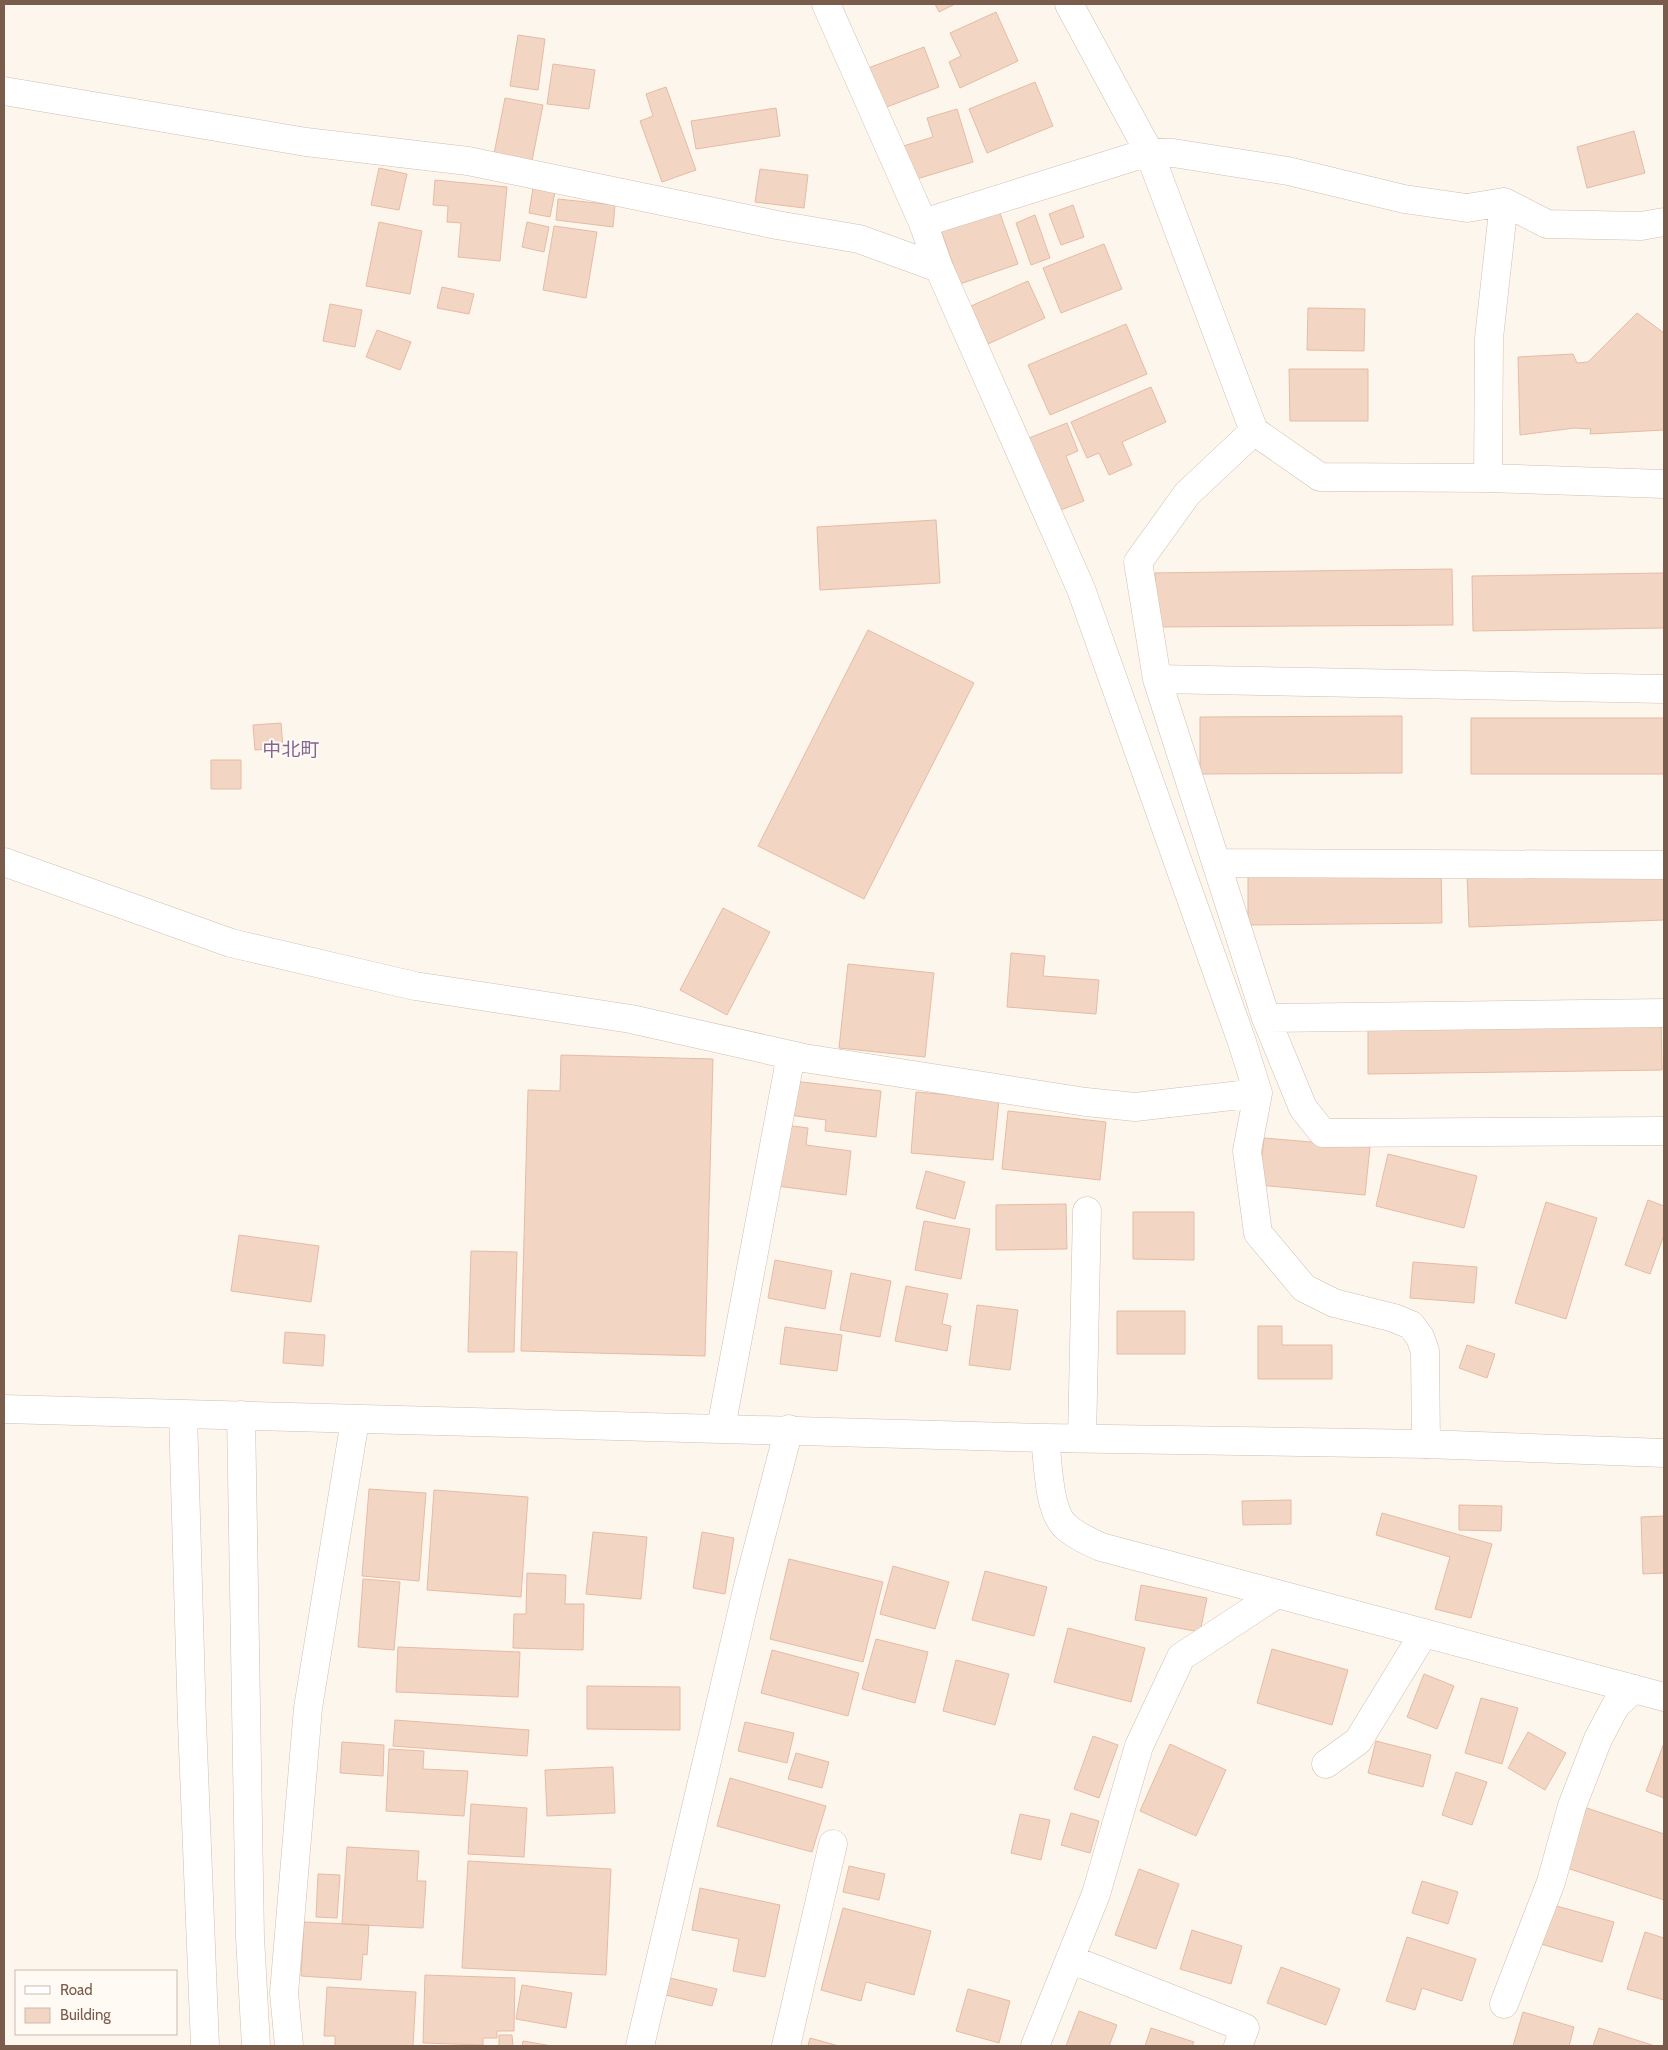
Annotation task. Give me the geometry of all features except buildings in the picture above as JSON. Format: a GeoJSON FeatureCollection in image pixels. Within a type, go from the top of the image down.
{"type":"FeatureCollection","features":[{"type":"Feature","properties":{"kind":"street"},"geometry":{"type":"LineString","coordinates":[[826,4],[923,223],[939,268],[1081,589],[1242,1042],[1258,1093],[1247,1151],[1258,1233],[1304,1288],[1334,1303],[1394,1318],[1411,1325],[1420,1337],[1425,1351],[1426,1444]]}},
{"type":"Feature","properties":{"kind":"street"},"geometry":{"type":"LineString","coordinates":[[1069,4],[1149,152],[1254,431],[1320,477],[1488,478],[1664,484]]}},
{"type":"Feature","properties":{"kind":"street"},"geometry":{"type":"LineString","coordinates":[[4,91],[306,142],[468,161],[777,225],[859,239],[939,268]]}},
{"type":"Feature","properties":{"kind":"street"},"geometry":{"type":"LineString","coordinates":[[923,223],[1149,152],[1173,153],[1288,171],[1404,199],[1467,208],[1504,202],[1547,224],[1641,226],[1664,222]]}},
{"type":"Feature","properties":{"kind":"street"},"geometry":{"type":"LineString","coordinates":[[1488,478],[1489,338],[1504,202]]}},
{"type":"Feature","properties":{"kind":"street"},"geometry":{"type":"LineString","coordinates":[[1254,431],[1187,494],[1138,562],[1157,679],[1266,1018],[1303,1108],[1323,1133],[1664,1131]]}},
{"type":"Feature","properties":{"kind":"street"},"geometry":{"type":"LineString","coordinates":[[1157,679],[1664,690]]}},
{"type":"Feature","properties":{"kind":"street"},"geometry":{"type":"LineString","coordinates":[[4,862],[231,943],[415,986],[631,1019],[790,1055],[1086,1102],[1135,1107],[1258,1093]]}},
{"type":"Feature","properties":{"kind":"street"},"geometry":{"type":"LineString","coordinates":[[1217,864],[1664,865]]}},
{"type":"Feature","properties":{"kind":"street"},"geometry":{"type":"LineString","coordinates":[[1266,1018],[1664,1013]]}},
{"type":"Feature","properties":{"kind":"street"},"geometry":{"type":"LineString","coordinates":[[721,1428],[790,1055]]}},
{"type":"Feature","properties":{"kind":"street"},"geometry":{"type":"LineString","coordinates":[[1082,1438],[1087,1211]]}},
{"type":"Feature","properties":{"kind":"street"},"geometry":{"type":"LineString","coordinates":[[4,1409],[355,1420],[790,1429],[1044,1438],[1426,1444],[1664,1453]]}},
{"type":"Feature","properties":{"kind":"street"},"geometry":{"type":"LineString","coordinates":[[182,1414],[205,2046]]}},
{"type":"Feature","properties":{"kind":"street"},"geometry":{"type":"LineString","coordinates":[[241,1415],[250,1937],[256,2046]]}},
{"type":"Feature","properties":{"kind":"street"},"geometry":{"type":"LineString","coordinates":[[288,2046],[284,1993],[308,1708],[355,1420]]}},
{"type":"Feature","properties":{"kind":"street"},"geometry":{"type":"LineString","coordinates":[[640,2046],[748,1586],[790,1429]]}},
{"type":"Feature","properties":{"kind":"street"},"geometry":{"type":"LineString","coordinates":[[1044,1438],[1054,1507],[1063,1524],[1082,1538],[1101,1548],[1664,1697]]}},
{"type":"Feature","properties":{"kind":"street"},"geometry":{"type":"LineString","coordinates":[[1035,2046],[1096,1894],[1139,1746],[1181,1657],[1277,1594]]}},
{"type":"Feature","properties":{"kind":"street"},"geometry":{"type":"LineString","coordinates":[[1326,1764],[1358,1740],[1424,1633]]}},
{"type":"Feature","properties":{"kind":"street"},"geometry":{"type":"LineString","coordinates":[[1504,2004],[1551,1882],[1572,1806],[1598,1739],[1616,1705],[1634,1689]]}},
{"type":"Feature","properties":{"kind":"street"},"geometry":{"type":"LineString","coordinates":[[786,2046],[833,1844]]}},
{"type":"Feature","properties":{"kind":"street"},"geometry":{"type":"LineString","coordinates":[[250,1937],[287,1951]]}},
{"type":"Feature","properties":{"kind":"street"},"geometry":{"type":"LineString","coordinates":[[1070,1960],[1244,2028],[1238,2046]]}},
{"type":"Feature","properties":{"kind":"district","name":"中北町"},"geometry":{"type":"Point","coordinates":[291,749]}}]}
